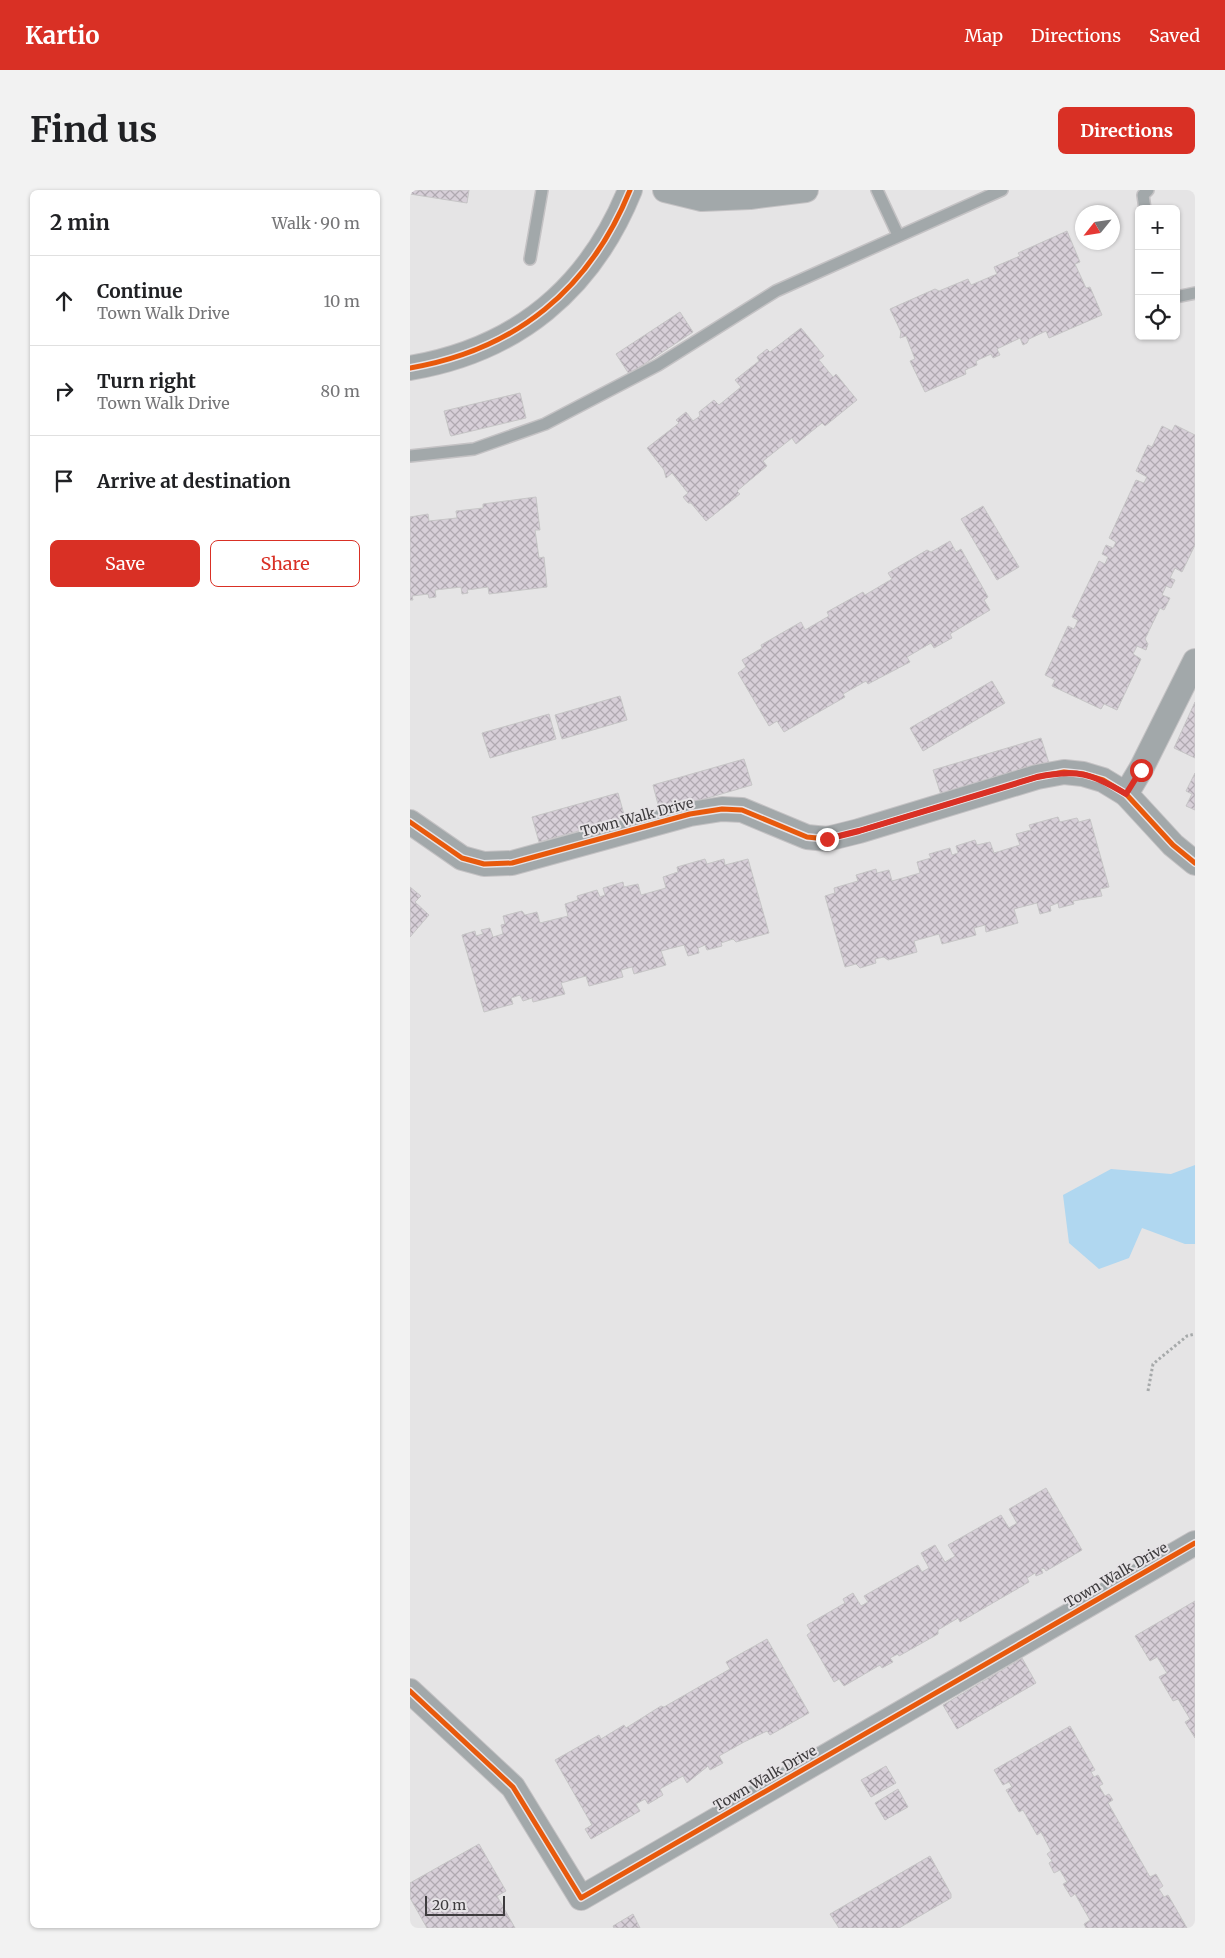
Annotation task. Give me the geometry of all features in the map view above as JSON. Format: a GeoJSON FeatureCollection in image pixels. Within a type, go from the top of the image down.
{"type":"FeatureCollection","features":[{"type":"Feature","properties":{"kind":"street"},"geometry":{"type":"LineString","coordinates":[[410,368],[466,355],[529,323],[553,304],[579,278],[601,248],[618,219],[630,190]]}},
{"type":"Feature","properties":{"kind":"street"},"geometry":{"type":"LineString","coordinates":[[665,190],[702,199],[806,190]]}},
{"type":"Feature","properties":{"kind":"street"},"geometry":{"type":"LineString","coordinates":[[1126,794],[1141,770],[1195,661]]}},
{"type":"Feature","properties":{"kind":"street","name":"Town Walk Drive"},"geometry":{"type":"LineString","coordinates":[[410,822],[462,858],[484,864],[512,863],[690,814],[722,809],[742,810],[807,837],[827,839],[1037,777],[1064,772],[1083,774],[1103,780],[1126,794],[1172,845],[1195,863]]}},
{"type":"Feature","properties":{"kind":"street","name":"Town Walk Drive"},"geometry":{"type":"LineString","coordinates":[[410,1692],[513,1787],[581,1898],[1195,1543]]}},
{"type":"Feature","properties":{"kind":"lane"},"geometry":{"type":"LineString","coordinates":[[530,259],[542,190]]}},
{"type":"Feature","properties":{"kind":"lane"},"geometry":{"type":"LineString","coordinates":[[877,190],[898,235]]}},
{"type":"Feature","properties":{"kind":"lane"},"geometry":{"type":"LineString","coordinates":[[410,456],[474,448],[544,424],[658,365],[776,291],[1002,190]]}},
{"type":"Feature","properties":{"kind":"lane"},"geometry":{"type":"LineString","coordinates":[[1144,205],[1143,195],[1148,190]]}},
{"type":"Feature","properties":{"kind":"lane"},"geometry":{"type":"LineString","coordinates":[[1180,296],[1195,293]]}},
{"type":"Feature","properties":{"kind":"path"},"geometry":{"type":"LineString","coordinates":[[1148,1391],[1153,1364],[1187,1336],[1195,1334]]}},
{"type":"Feature","properties":{"kind":"water"},"geometry":{"type":"Polygon","coordinates":[[[1195,1165],[1195,1244],[1185,1244],[1142,1228],[1129,1258],[1099,1269],[1069,1243],[1063,1195],[1111,1169],[1171,1174],[1195,1165]]]}},
{"type":"Feature","properties":{"kind":"building"},"geometry":{"type":"Polygon","coordinates":[[[410,190],[469,190],[467,203],[410,194],[410,190]]]}},
{"type":"Feature","properties":{"kind":"building"},"geometry":{"type":"Polygon","coordinates":[[[1067,231],[1080,262],[1075,264],[1086,288],[1090,287],[1102,315],[1049,338],[1046,331],[1029,339],[1023,345],[1020,338],[997,349],[1000,355],[993,358],[991,354],[976,361],[977,365],[965,370],[966,374],[925,392],[910,361],[915,359],[906,336],[900,338],[901,332],[890,309],[935,289],[939,291],[968,279],[971,285],[997,274],[994,267],[1020,256],[1018,253],[1067,231]]]}},
{"type":"Feature","properties":{"kind":"building"},"geometry":{"type":"Polygon","coordinates":[[[680,312],[693,332],[629,374],[616,354],[680,312]]]}},
{"type":"Feature","properties":{"kind":"building"},"geometry":{"type":"Polygon","coordinates":[[[801,328],[824,356],[819,360],[833,377],[836,374],[857,400],[825,426],[822,423],[796,444],[792,438],[763,461],[767,466],[737,491],[740,494],[706,521],[691,503],[688,503],[683,497],[688,493],[672,473],[666,478],[664,470],[647,448],[679,423],[676,420],[686,412],[693,421],[700,416],[699,412],[714,400],[719,405],[741,387],[735,380],[759,361],[757,357],[767,349],[770,352],[801,328]]]}},
{"type":"Feature","properties":{"kind":"building"},"geometry":{"type":"Polygon","coordinates":[[[520,393],[526,418],[451,436],[444,411],[520,393]]]}},
{"type":"Feature","properties":{"kind":"building"},"geometry":{"type":"Polygon","coordinates":[[[1175,425],[1195,435],[1195,545],[1182,572],[1175,568],[1170,578],[1175,580],[1171,588],[1166,586],[1162,595],[1170,598],[1164,610],[1160,608],[1145,639],[1148,644],[1146,650],[1137,646],[1133,654],[1141,659],[1117,710],[1104,704],[1101,709],[1052,686],[1055,680],[1045,675],[1068,626],[1074,629],[1078,620],[1072,617],[1099,561],[1105,564],[1108,557],[1102,554],[1106,545],[1113,548],[1116,542],[1109,538],[1136,480],[1144,483],[1147,477],[1136,471],[1148,445],[1152,447],[1162,426],[1172,431],[1175,425]]]}},
{"type":"Feature","properties":{"kind":"building"},"geometry":{"type":"Polygon","coordinates":[[[536,497],[540,530],[535,530],[539,558],[544,557],[547,587],[489,594],[488,587],[467,590],[468,593],[462,594],[461,587],[435,590],[436,597],[429,598],[428,594],[412,596],[413,600],[410,600],[410,517],[428,514],[429,521],[457,518],[456,511],[483,508],[483,504],[536,497]]]}},
{"type":"Feature","properties":{"kind":"building"},"geometry":{"type":"Polygon","coordinates":[[[983,506],[1019,567],[997,580],[961,519],[983,506]]]}},
{"type":"Feature","properties":{"kind":"building"},"geometry":{"type":"Polygon","coordinates":[[[950,541],[956,552],[961,549],[988,597],[984,600],[990,610],[950,634],[952,638],[934,648],[931,643],[907,657],[910,662],[868,684],[866,681],[843,694],[845,697],[784,732],[777,721],[769,726],[738,673],[746,667],[742,660],[762,648],[761,645],[801,622],[805,630],[829,616],[827,612],[863,592],[865,595],[892,579],[888,573],[927,550],[931,552],[950,541]]]}},
{"type":"Feature","properties":{"kind":"building"},"geometry":{"type":"Polygon","coordinates":[[[992,681],[1005,703],[923,751],[910,728],[992,681]]]}},
{"type":"Feature","properties":{"kind":"building"},"geometry":{"type":"Polygon","coordinates":[[[620,696],[627,720],[562,739],[555,715],[620,696]]]}},
{"type":"Feature","properties":{"kind":"building"},"geometry":{"type":"Polygon","coordinates":[[[1195,702],[1195,758],[1174,748],[1195,702]]]}},
{"type":"Feature","properties":{"kind":"building"},"geometry":{"type":"Polygon","coordinates":[[[549,714],[556,739],[490,758],[482,733],[549,714]]]}},
{"type":"Feature","properties":{"kind":"building"},"geometry":{"type":"Polygon","coordinates":[[[1041,738],[1049,763],[941,795],[933,770],[1041,738]]]}},
{"type":"Feature","properties":{"kind":"building"},"geometry":{"type":"Polygon","coordinates":[[[744,759],[752,785],[660,812],[653,785],[744,759]]]}},
{"type":"Feature","properties":{"kind":"building"},"geometry":{"type":"Polygon","coordinates":[[[1195,773],[1195,810],[1186,806],[1192,794],[1186,791],[1195,773]]]}},
{"type":"Feature","properties":{"kind":"building"},"geometry":{"type":"Polygon","coordinates":[[[618,793],[625,818],[539,842],[532,817],[618,793]]]}},
{"type":"Feature","properties":{"kind":"building"},"geometry":{"type":"Polygon","coordinates":[[[1058,817],[1060,822],[1077,818],[1079,822],[1090,819],[1109,887],[1100,889],[1102,896],[1073,901],[1074,904],[1059,908],[1058,903],[1050,906],[1051,911],[1040,914],[1037,903],[1014,909],[1018,923],[986,932],[985,925],[974,928],[976,935],[942,944],[939,934],[914,941],[917,952],[888,960],[884,957],[875,959],[876,963],[860,968],[856,964],[845,967],[825,896],[835,893],[834,888],[858,881],[856,875],[876,869],[877,873],[889,870],[892,881],[920,873],[917,862],[931,858],[929,854],[950,848],[952,855],[958,853],[956,846],[975,840],[977,845],[990,842],[994,853],[1020,845],[1016,834],[1031,830],[1029,825],[1058,817]]]}},
{"type":"Feature","properties":{"kind":"building"},"geometry":{"type":"Polygon","coordinates":[[[705,859],[707,864],[724,859],[725,865],[748,859],[769,933],[736,942],[733,939],[721,943],[722,946],[707,950],[705,945],[698,948],[699,953],[688,956],[684,945],[661,951],[666,965],[634,974],[632,967],[621,970],[623,977],[589,986],[586,976],[561,983],[565,994],[533,1002],[532,998],[523,1001],[520,995],[511,998],[513,1004],[484,1012],[462,935],[475,931],[476,936],[483,934],[481,930],[490,928],[493,937],[503,934],[501,925],[505,924],[503,916],[522,911],[525,915],[537,912],[540,923],[568,916],[565,904],[578,900],[577,896],[597,890],[600,897],[605,895],[603,888],[623,882],[624,887],[638,884],[641,895],[666,888],[663,877],[678,872],[677,867],[705,859]]]}},
{"type":"Feature","properties":{"kind":"building"},"geometry":{"type":"Polygon","coordinates":[[[410,887],[421,896],[415,902],[429,915],[410,937],[410,887]]]}},
{"type":"Feature","properties":{"kind":"building"},"geometry":{"type":"Polygon","coordinates":[[[1046,1488],[1082,1550],[1046,1571],[1044,1568],[1041,1569],[1043,1573],[1036,1576],[1035,1573],[1027,1578],[1029,1582],[960,1622],[958,1618],[938,1630],[938,1634],[899,1656],[898,1654],[890,1658],[893,1662],[882,1668],[880,1665],[844,1686],[839,1679],[834,1682],[807,1635],[811,1632],[807,1625],[845,1603],[843,1599],[853,1593],[861,1606],[868,1602],[864,1596],[918,1565],[922,1572],[929,1568],[921,1553],[935,1545],[945,1562],[955,1556],[948,1545],[1001,1515],[1009,1528],[1017,1523],[1009,1509],[1046,1488]]]}},
{"type":"Feature","properties":{"kind":"building"},"geometry":{"type":"Polygon","coordinates":[[[1195,1601],[1195,1738],[1185,1722],[1190,1719],[1178,1699],[1173,1701],[1159,1677],[1167,1673],[1157,1657],[1150,1661],[1135,1636],[1195,1601]]]}},
{"type":"Feature","properties":{"kind":"building"},"geometry":{"type":"Polygon","coordinates":[[[767,1639],[809,1713],[770,1735],[767,1731],[719,1756],[723,1763],[710,1770],[708,1766],[687,1783],[683,1776],[660,1789],[663,1795],[648,1804],[645,1799],[636,1804],[640,1811],[591,1839],[585,1829],[592,1825],[555,1760],[599,1735],[601,1739],[624,1725],[626,1728],[661,1706],[664,1707],[730,1669],[726,1662],[767,1639]]]}},
{"type":"Feature","properties":{"kind":"building"},"geometry":{"type":"Polygon","coordinates":[[[1022,1658],[1036,1683],[957,1729],[943,1705],[1022,1658]]]}},
{"type":"Feature","properties":{"kind":"building"},"geometry":{"type":"Polygon","coordinates":[[[1070,1726],[1095,1770],[1091,1772],[1094,1777],[1098,1775],[1103,1784],[1099,1786],[1105,1796],[1109,1794],[1113,1800],[1108,1803],[1150,1877],[1156,1874],[1163,1886],[1159,1889],[1164,1897],[1168,1895],[1187,1928],[1086,1928],[1084,1924],[1090,1920],[1075,1894],[1071,1897],[1063,1884],[1067,1882],[1060,1870],[1054,1873],[1049,1863],[1052,1861],[1047,1854],[1051,1851],[1041,1832],[1037,1835],[1023,1810],[1019,1812],[1006,1790],[1012,1787],[1009,1782],[1003,1785],[994,1770],[1070,1726]]]}},
{"type":"Feature","properties":{"kind":"building"},"geometry":{"type":"Polygon","coordinates":[[[886,1766],[896,1783],[871,1797],[861,1780],[886,1766]]]}},
{"type":"Feature","properties":{"kind":"building"},"geometry":{"type":"Polygon","coordinates":[[[898,1789],[908,1807],[885,1820],[875,1803],[898,1789]]]}},
{"type":"Feature","properties":{"kind":"building"},"geometry":{"type":"Polygon","coordinates":[[[479,1844],[506,1891],[497,1896],[515,1928],[427,1928],[410,1898],[410,1883],[479,1844]]]}},
{"type":"Feature","properties":{"kind":"building"},"geometry":{"type":"Polygon","coordinates":[[[930,1856],[951,1894],[951,1898],[899,1928],[839,1928],[830,1914],[930,1856]]]}},
{"type":"Feature","properties":{"kind":"building"},"geometry":{"type":"Polygon","coordinates":[[[633,1914],[640,1928],[614,1928],[613,1926],[633,1914]]]}},
{"type":"Feature","properties":{"kind":"cycle path"},"geometry":{"type":"LineString","coordinates":[[410,368],[448,359],[483,347],[516,330],[545,309],[571,285],[594,257],[613,225],[630,190]]}},
{"type":"Feature","properties":{"kind":"cycle path"},"geometry":{"type":"LineString","coordinates":[[410,822],[462,858],[484,864],[512,863],[690,814],[722,809],[742,810],[807,837],[827,839],[1037,777],[1064,772],[1083,774],[1103,780],[1126,794],[1173,845],[1195,863]]}},
{"type":"Feature","properties":{"kind":"cycle path"},"geometry":{"type":"LineString","coordinates":[[410,1691],[513,1787],[581,1898],[1195,1543]]}},
{"type":"Feature","properties":{"kind":"route"},"geometry":{"type":"LineString","coordinates":[[827,839],[1037,777],[1064,772],[1083,774],[1103,780],[1126,794],[1141,770]]}}]}
